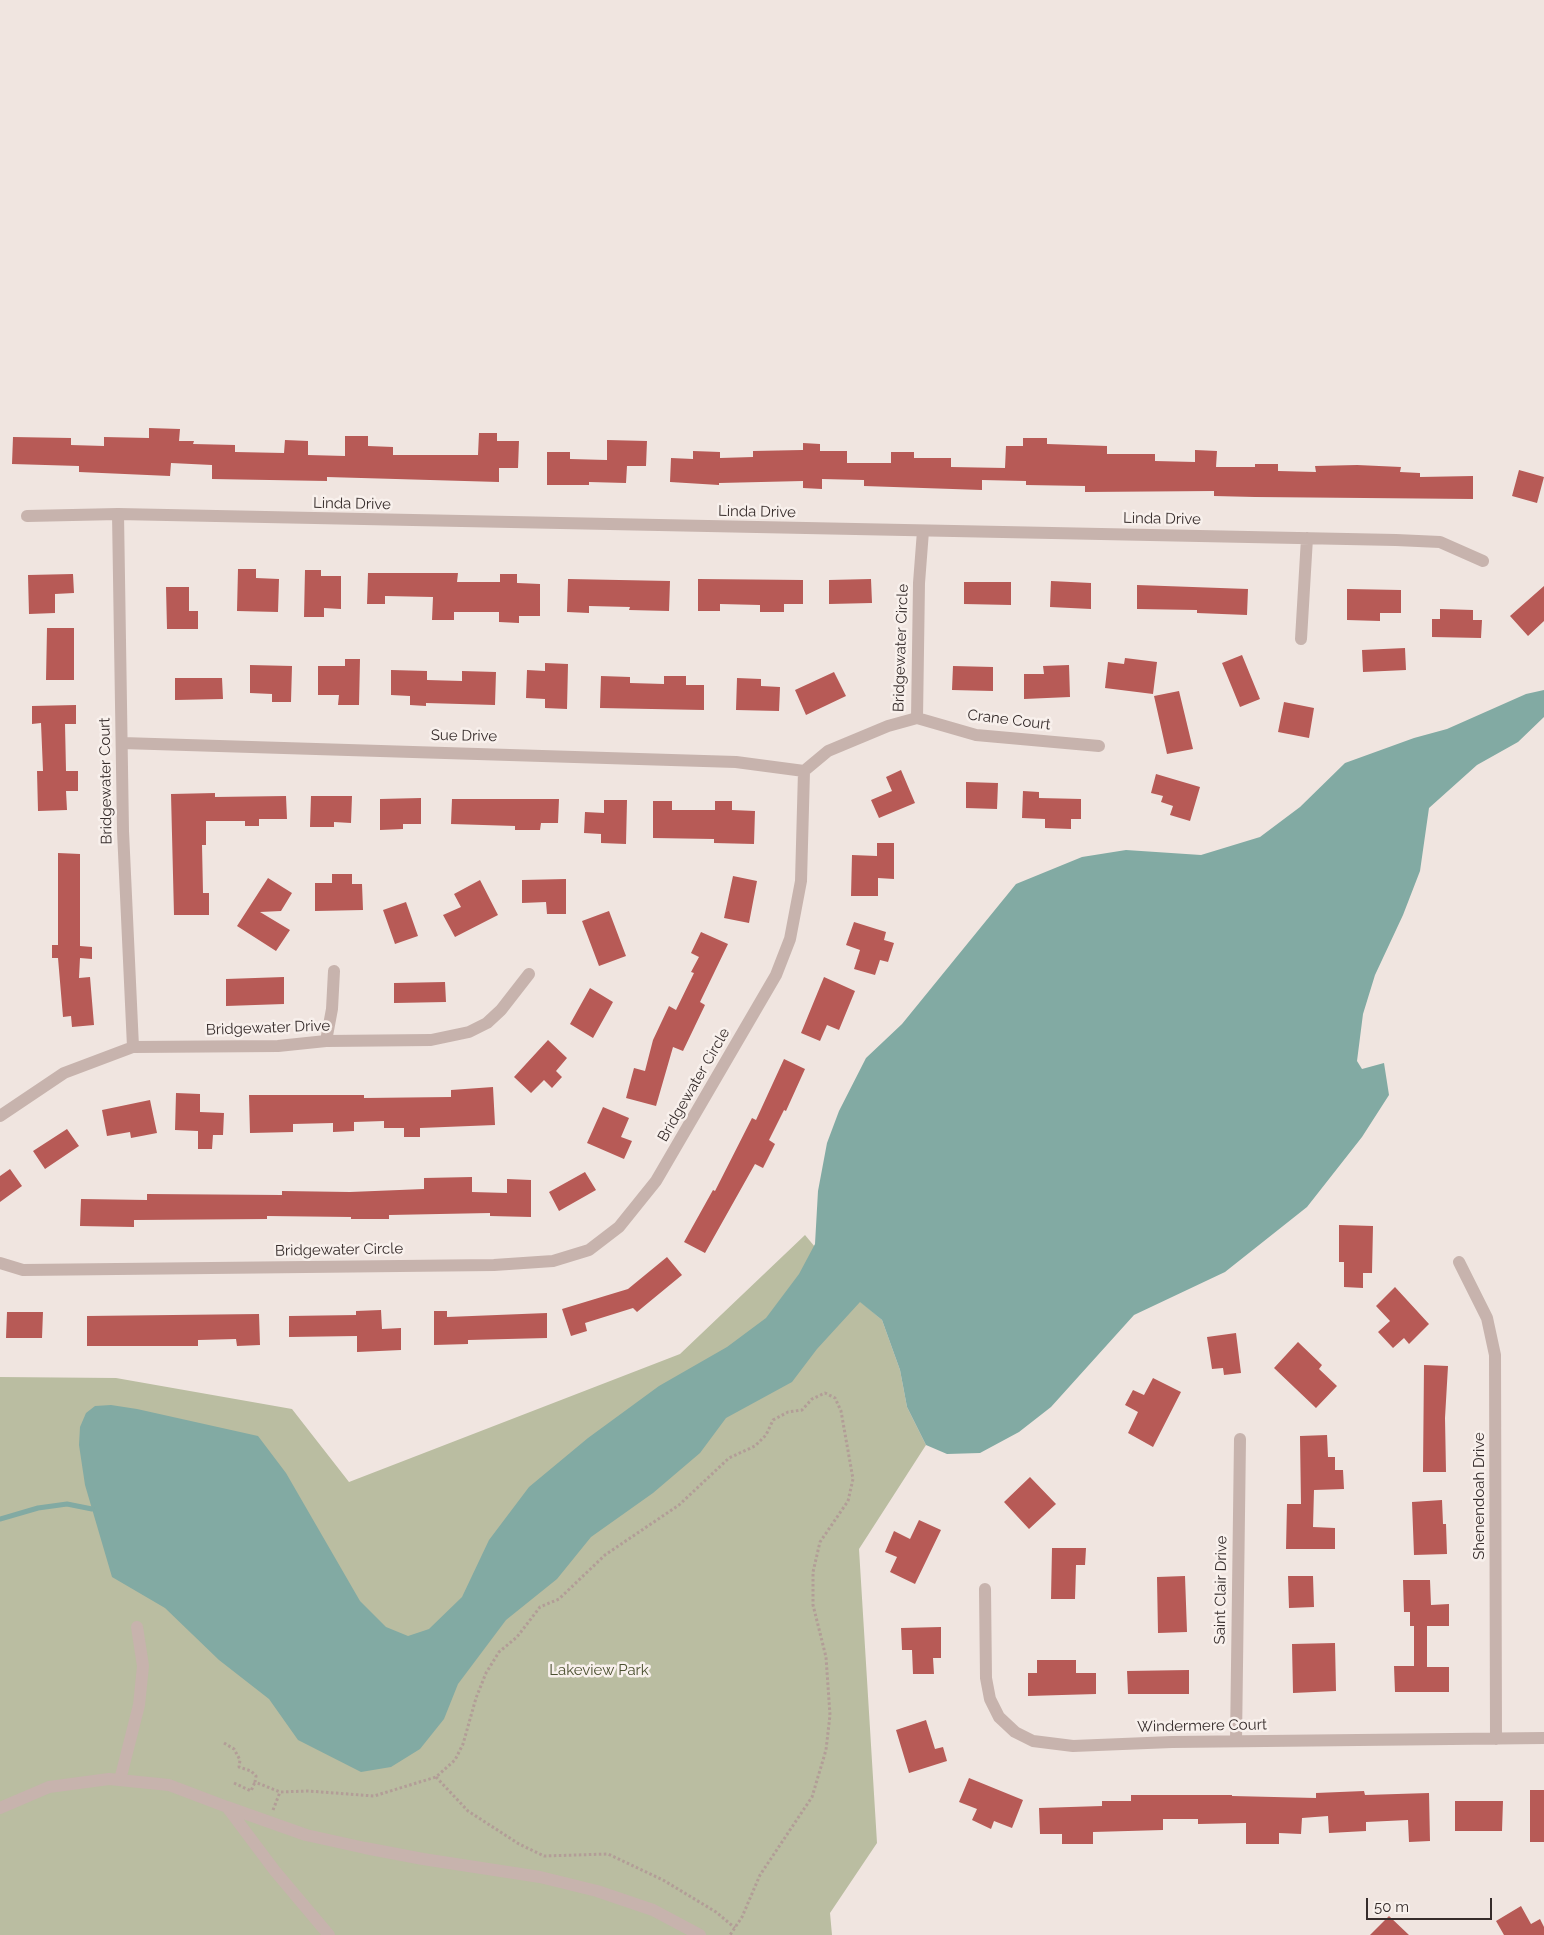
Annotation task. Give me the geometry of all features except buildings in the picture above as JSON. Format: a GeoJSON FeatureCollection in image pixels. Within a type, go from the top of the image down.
{"type":"FeatureCollection","features":[{"type":"Feature","properties":{"kind":"street","name":"Linda Drive"},"geometry":{"type":"LineString","coordinates":[[27,516],[118,514],[1440,542],[1483,562]]}},
{"type":"Feature","properties":{"kind":"street","name":"Bridgewater Court"},"geometry":{"type":"LineString","coordinates":[[118,514],[126,938],[133,1047]]}},
{"type":"Feature","properties":{"kind":"street","name":"Bridgewater Circle"},"geometry":{"type":"LineString","coordinates":[[0,1263],[23,1270],[494,1265],[553,1261],[589,1250],[605,1239],[619,1227],[656,1181],[776,975],[790,939],[802,881],[804,771],[828,751],[888,726],[917,718],[919,583],[923,531]]}},
{"type":"Feature","properties":{"kind":"street"},"geometry":{"type":"LineString","coordinates":[[1302,639],[1307,538]]}},
{"type":"Feature","properties":{"kind":"street","name":"Crane Court"},"geometry":{"type":"LineString","coordinates":[[917,718],[976,735],[1099,746]]}},
{"type":"Feature","properties":{"kind":"street","name":"Sue Drive"},"geometry":{"type":"LineString","coordinates":[[122,743],[736,762],[804,771]]}},
{"type":"Feature","properties":{"kind":"street"},"geometry":{"type":"LineString","coordinates":[[326,1041],[332,1009],[334,971]]}},
{"type":"Feature","properties":{"kind":"street","name":"Bridgewater Drive"},"geometry":{"type":"LineString","coordinates":[[0,1116],[64,1073],[133,1047],[278,1046],[326,1041],[431,1040],[469,1032],[487,1023],[501,1010],[530,974]]}},
{"type":"Feature","properties":{"kind":"street","name":"Shenendoah Drive"},"geometry":{"type":"LineString","coordinates":[[1459,1262],[1482,1306],[1492,1337],[1495,1356],[1496,1739]]}},
{"type":"Feature","properties":{"kind":"street","name":"Saint Clair Drive"},"geometry":{"type":"LineString","coordinates":[[1236,1741],[1240,1439]]}},
{"type":"Feature","properties":{"kind":"street","name":"Windermere Court"},"geometry":{"type":"LineString","coordinates":[[985,1589],[986,1678],[990,1699],[1000,1717],[1015,1732],[1033,1741],[1073,1746],[1236,1741],[1544,1738]]}},
{"type":"Feature","properties":{"kind":"street"},"geometry":{"type":"LineString","coordinates":[[120,1780],[140,1695],[143,1666],[137,1627]]}},
{"type":"Feature","properties":{"kind":"street"},"geometry":{"type":"LineString","coordinates":[[0,1808],[49,1787],[109,1779],[169,1785],[306,1835],[423,1859],[540,1877],[597,1891],[653,1910],[700,1935]]}},
{"type":"Feature","properties":{"kind":"street"},"geometry":{"type":"LineString","coordinates":[[227,1807],[293,1894],[329,1935]]}},
{"type":"Feature","properties":{"kind":"path"},"geometry":{"type":"LineString","coordinates":[[255,1782],[280,1792],[308,1791],[374,1796],[436,1777],[455,1760],[463,1744],[476,1698],[486,1673],[499,1652],[516,1637],[540,1607],[559,1599],[604,1555],[679,1506],[729,1458],[755,1446],[766,1434],[774,1420],[788,1412],[802,1410],[812,1399],[825,1394],[835,1398],[841,1411],[853,1479],[848,1501],[820,1542],[813,1572],[814,1605],[826,1657],[830,1715],[826,1750],[812,1797],[760,1875],[742,1917],[730,1935]]}},
{"type":"Feature","properties":{"kind":"path"},"geometry":{"type":"LineString","coordinates":[[224,1743],[234,1749],[240,1760],[239,1767],[251,1771],[256,1776],[251,1791],[234,1782]]}},
{"type":"Feature","properties":{"kind":"path"},"geometry":{"type":"LineString","coordinates":[[436,1777],[468,1811],[519,1844],[544,1856],[608,1854],[663,1880],[716,1912],[735,1928]]}},
{"type":"Feature","properties":{"kind":"green space","name":"Lakeview Park"},"geometry":{"type":"Polygon","coordinates":[[[805,1235],[861,1302],[882,1320],[900,1370],[907,1407],[926,1445],[859,1549],[877,1843],[830,1913],[832,1935],[0,1935],[0,1377],[116,1378],[292,1409],[349,1482],[680,1354],[805,1235]]]}},
{"type":"Feature","properties":{"kind":"water"},"geometry":{"type":"Polygon","coordinates":[[[1544,690],[1544,717],[1518,742],[1477,765],[1429,808],[1420,871],[1403,915],[1375,975],[1363,1014],[1357,1061],[1362,1069],[1384,1063],[1389,1095],[1362,1137],[1307,1207],[1225,1272],[1134,1315],[1051,1407],[1019,1432],[980,1453],[947,1454],[926,1445],[907,1407],[900,1370],[882,1320],[860,1302],[817,1349],[792,1382],[726,1418],[700,1453],[653,1493],[591,1537],[557,1579],[506,1620],[458,1684],[444,1719],[420,1749],[391,1767],[361,1772],[298,1740],[269,1699],[219,1660],[165,1608],[112,1577],[85,1485],[79,1445],[80,1427],[86,1413],[95,1406],[111,1405],[258,1436],[286,1473],[360,1601],[386,1627],[408,1636],[429,1629],[462,1597],[489,1540],[529,1487],[588,1438],[659,1386],[727,1347],[766,1318],[799,1274],[815,1244],[818,1191],[827,1143],[839,1111],[866,1058],[902,1024],[1016,884],[1082,857],[1126,850],[1201,855],[1260,837],[1300,807],[1345,763],[1414,738],[1447,729],[1526,694],[1544,690]]]}},
{"type":"Feature","properties":{"kind":"waterway"},"geometry":{"type":"LineString","coordinates":[[0,1519],[38,1508],[67,1504],[92,1509]]}}]}
